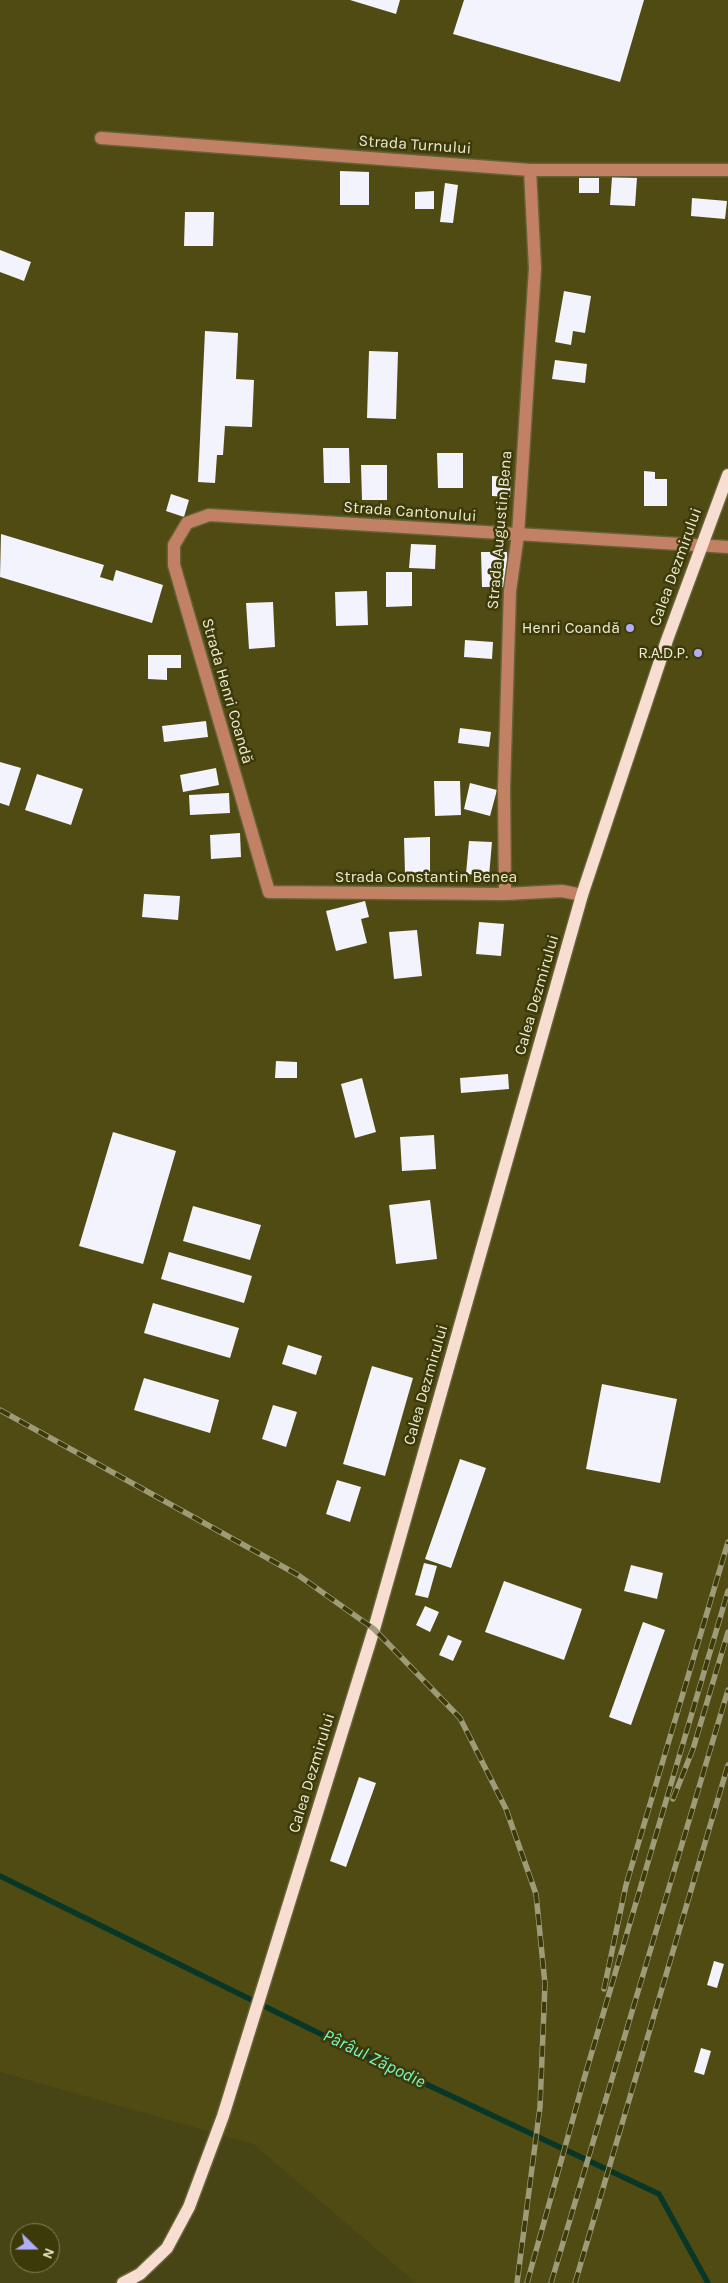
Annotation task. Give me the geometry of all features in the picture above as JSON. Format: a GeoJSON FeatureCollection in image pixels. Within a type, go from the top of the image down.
{"type":"FeatureCollection","features":[{"type":"Feature","properties":{"kind":"main road","name":"Calea Dezmirului"},"geometry":{"type":"LineString","coordinates":[[123,2283],[140,2274],[167,2248],[190,2207],[206,2168],[233,2087],[374,1629],[582,895],[667,640],[728,475]]}},
{"type":"Feature","properties":{"kind":"street","name":"Strada Turnului"},"geometry":{"type":"LineString","coordinates":[[101,138],[530,170],[728,170]]}},
{"type":"Feature","properties":{"kind":"street","name":"Strada Augustin Bena"},"geometry":{"type":"LineString","coordinates":[[505,894],[504,788],[510,601],[518,535],[536,268],[530,170]]}},
{"type":"Feature","properties":{"kind":"street","name":"Strada Cantonului"},"geometry":{"type":"LineString","coordinates":[[209,515],[728,547]]}},
{"type":"Feature","properties":{"kind":"street","name":"Strada Henri Coandă"},"geometry":{"type":"LineString","coordinates":[[209,515],[187,522],[174,545],[174,565],[269,892]]}},
{"type":"Feature","properties":{"kind":"street","name":"Strada Constantin Benea"},"geometry":{"type":"LineString","coordinates":[[269,892],[505,894],[562,892],[582,895]]}},
{"type":"Feature","properties":{"kind":"shaded area"},"geometry":{"type":"Polygon","coordinates":[[[0,0],[728,0],[728,2283],[416,2283],[253,2144],[0,2072],[0,0]]]}},
{"type":"Feature","properties":{"kind":"building"},"geometry":{"type":"Polygon","coordinates":[[[350,0],[400,0],[396,14],[350,0]]]}},
{"type":"Feature","properties":{"kind":"building"},"geometry":{"type":"Polygon","coordinates":[[[464,0],[644,0],[620,82],[453,34],[464,0]]]}},
{"type":"Feature","properties":{"kind":"building"},"geometry":{"type":"Polygon","coordinates":[[[340,171],[369,172],[369,205],[340,205],[340,171]]]}},
{"type":"Feature","properties":{"kind":"building"},"geometry":{"type":"Polygon","coordinates":[[[612,177],[637,178],[635,206],[610,205],[612,177]]]}},
{"type":"Feature","properties":{"kind":"building"},"geometry":{"type":"Polygon","coordinates":[[[579,178],[599,178],[599,193],[579,193],[579,178]]]}},
{"type":"Feature","properties":{"kind":"building"},"geometry":{"type":"Polygon","coordinates":[[[445,183],[458,185],[453,223],[440,222],[445,183]]]}},
{"type":"Feature","properties":{"kind":"building"},"geometry":{"type":"Polygon","coordinates":[[[434,191],[434,209],[415,209],[415,192],[434,191]]]}},
{"type":"Feature","properties":{"kind":"building"},"geometry":{"type":"Polygon","coordinates":[[[692,198],[727,201],[725,219],[691,216],[692,198]]]}},
{"type":"Feature","properties":{"kind":"building"},"geometry":{"type":"Polygon","coordinates":[[[185,212],[214,212],[213,246],[184,246],[185,212]]]}},
{"type":"Feature","properties":{"kind":"building"},"geometry":{"type":"Polygon","coordinates":[[[0,250],[31,262],[24,281],[0,272],[0,250]]]}},
{"type":"Feature","properties":{"kind":"building"},"geometry":{"type":"Polygon","coordinates":[[[564,291],[591,296],[585,333],[573,331],[571,345],[555,342],[564,291]]]}},
{"type":"Feature","properties":{"kind":"building"},"geometry":{"type":"Polygon","coordinates":[[[205,331],[238,333],[236,379],[254,380],[252,427],[225,426],[223,455],[217,455],[215,483],[198,482],[205,331]]]}},
{"type":"Feature","properties":{"kind":"building"},"geometry":{"type":"Polygon","coordinates":[[[369,351],[398,352],[396,419],[367,418],[369,351]]]}},
{"type":"Feature","properties":{"kind":"building"},"geometry":{"type":"Polygon","coordinates":[[[555,360],[587,364],[585,383],[552,379],[555,360]]]}},
{"type":"Feature","properties":{"kind":"building"},"geometry":{"type":"Polygon","coordinates":[[[323,448],[349,448],[350,483],[324,483],[323,448]]]}},
{"type":"Feature","properties":{"kind":"building"},"geometry":{"type":"Polygon","coordinates":[[[437,453],[463,453],[463,488],[438,488],[437,453]]]}},
{"type":"Feature","properties":{"kind":"building"},"geometry":{"type":"Polygon","coordinates":[[[361,465],[387,465],[387,500],[362,500],[361,465]]]}},
{"type":"Feature","properties":{"kind":"building"},"geometry":{"type":"Polygon","coordinates":[[[644,471],[655,472],[655,479],[667,479],[667,506],[644,506],[644,471]]]}},
{"type":"Feature","properties":{"kind":"building"},"geometry":{"type":"Polygon","coordinates":[[[492,476],[511,477],[510,497],[492,496],[492,476]]]}},
{"type":"Feature","properties":{"kind":"building"},"geometry":{"type":"Polygon","coordinates":[[[171,494],[189,500],[184,517],[166,511],[171,494]]]}},
{"type":"Feature","properties":{"kind":"building"},"geometry":{"type":"Polygon","coordinates":[[[1,534],[104,565],[100,577],[113,581],[116,570],[163,585],[152,623],[0,577],[1,534]]]}},
{"type":"Feature","properties":{"kind":"building"},"geometry":{"type":"Polygon","coordinates":[[[411,544],[436,545],[435,569],[409,568],[411,544]]]}},
{"type":"Feature","properties":{"kind":"building"},"geometry":{"type":"Polygon","coordinates":[[[481,552],[507,552],[508,587],[482,587],[481,552]]]}},
{"type":"Feature","properties":{"kind":"building"},"geometry":{"type":"Polygon","coordinates":[[[386,572],[412,572],[412,606],[386,607],[386,572]]]}},
{"type":"Feature","properties":{"kind":"building"},"geometry":{"type":"Polygon","coordinates":[[[367,591],[368,625],[336,626],[335,592],[367,591]]]}},
{"type":"Feature","properties":{"kind":"building"},"geometry":{"type":"Polygon","coordinates":[[[273,602],[275,647],[249,649],[246,603],[273,602]]]}},
{"type":"Feature","properties":{"kind":"building"},"geometry":{"type":"Polygon","coordinates":[[[465,640],[493,642],[492,659],[464,657],[465,640]]]}},
{"type":"Feature","properties":{"kind":"building"},"geometry":{"type":"Polygon","coordinates":[[[148,655],[181,655],[181,668],[167,668],[167,680],[148,679],[148,655]]]}},
{"type":"Feature","properties":{"kind":"building"},"geometry":{"type":"Polygon","coordinates":[[[206,721],[208,737],[164,742],[162,726],[206,721]]]}},
{"type":"Feature","properties":{"kind":"building"},"geometry":{"type":"Polygon","coordinates":[[[460,728],[491,732],[489,747],[458,743],[460,728]]]}},
{"type":"Feature","properties":{"kind":"building"},"geometry":{"type":"Polygon","coordinates":[[[0,762],[21,768],[9,806],[0,803],[0,762]]]}},
{"type":"Feature","properties":{"kind":"building"},"geometry":{"type":"Polygon","coordinates":[[[216,768],[219,785],[183,792],[180,775],[216,768]]]}},
{"type":"Feature","properties":{"kind":"building"},"geometry":{"type":"Polygon","coordinates":[[[37,774],[83,789],[71,825],[25,810],[37,774]]]}},
{"type":"Feature","properties":{"kind":"building"},"geometry":{"type":"Polygon","coordinates":[[[434,781],[460,781],[461,815],[435,816],[434,781]]]}},
{"type":"Feature","properties":{"kind":"building"},"geometry":{"type":"Polygon","coordinates":[[[470,783],[497,790],[490,816],[464,809],[470,783]]]}},
{"type":"Feature","properties":{"kind":"building"},"geometry":{"type":"Polygon","coordinates":[[[229,793],[230,813],[190,815],[189,795],[229,793]]]}},
{"type":"Feature","properties":{"kind":"building"},"geometry":{"type":"Polygon","coordinates":[[[240,833],[241,857],[211,859],[210,835],[240,833]]]}},
{"type":"Feature","properties":{"kind":"building"},"geometry":{"type":"Polygon","coordinates":[[[430,837],[430,872],[405,873],[404,838],[430,837]]]}},
{"type":"Feature","properties":{"kind":"building"},"geometry":{"type":"Polygon","coordinates":[[[469,841],[492,842],[489,876],[466,874],[469,841]]]}},
{"type":"Feature","properties":{"kind":"building"},"geometry":{"type":"Polygon","coordinates":[[[144,894],[180,896],[178,920],[142,917],[144,894]]]}},
{"type":"Feature","properties":{"kind":"building"},"geometry":{"type":"Polygon","coordinates":[[[365,901],[369,917],[361,919],[367,943],[336,951],[326,911],[365,901]]]}},
{"type":"Feature","properties":{"kind":"building"},"geometry":{"type":"Polygon","coordinates":[[[479,922],[504,924],[501,956],[476,954],[479,922]]]}},
{"type":"Feature","properties":{"kind":"building"},"geometry":{"type":"Polygon","coordinates":[[[417,930],[422,976],[394,979],[389,932],[417,930]]]}},
{"type":"Feature","properties":{"kind":"building"},"geometry":{"type":"Polygon","coordinates":[[[276,1061],[297,1062],[297,1078],[275,1078],[276,1061]]]}},
{"type":"Feature","properties":{"kind":"building"},"geometry":{"type":"Polygon","coordinates":[[[508,1074],[509,1089],[461,1093],[460,1078],[508,1074]]]}},
{"type":"Feature","properties":{"kind":"building"},"geometry":{"type":"Polygon","coordinates":[[[362,1078],[376,1132],[355,1138],[341,1084],[362,1078]]]}},
{"type":"Feature","properties":{"kind":"building"},"geometry":{"type":"Polygon","coordinates":[[[113,1132],[176,1151],[143,1264],[79,1246],[113,1132]]]}},
{"type":"Feature","properties":{"kind":"building"},"geometry":{"type":"Polygon","coordinates":[[[434,1135],[436,1169],[402,1171],[400,1137],[434,1135]]]}},
{"type":"Feature","properties":{"kind":"building"},"geometry":{"type":"Polygon","coordinates":[[[430,1200],[437,1259],[396,1264],[389,1205],[430,1200]]]}},
{"type":"Feature","properties":{"kind":"building"},"geometry":{"type":"Polygon","coordinates":[[[193,1206],[261,1225],[250,1260],[183,1241],[193,1206]]]}},
{"type":"Feature","properties":{"kind":"building"},"geometry":{"type":"Polygon","coordinates":[[[169,1252],[252,1276],[244,1303],[161,1279],[169,1252]]]}},
{"type":"Feature","properties":{"kind":"building"},"geometry":{"type":"Polygon","coordinates":[[[153,1303],[239,1328],[230,1358],[144,1333],[153,1303]]]}},
{"type":"Feature","properties":{"kind":"building"},"geometry":{"type":"Polygon","coordinates":[[[288,1345],[322,1356],[316,1375],[282,1364],[288,1345]]]}},
{"type":"Feature","properties":{"kind":"building"},"geometry":{"type":"Polygon","coordinates":[[[372,1366],[413,1378],[385,1476],[343,1464],[372,1366]]]}},
{"type":"Feature","properties":{"kind":"building"},"geometry":{"type":"Polygon","coordinates":[[[144,1378],[219,1400],[210,1433],[134,1410],[144,1378]]]}},
{"type":"Feature","properties":{"kind":"building"},"geometry":{"type":"Polygon","coordinates":[[[602,1384],[677,1399],[660,1483],[586,1469],[602,1384]]]}},
{"type":"Feature","properties":{"kind":"building"},"geometry":{"type":"Polygon","coordinates":[[[273,1405],[297,1412],[286,1447],[262,1439],[273,1405]]]}},
{"type":"Feature","properties":{"kind":"building"},"geometry":{"type":"Polygon","coordinates":[[[460,1459],[486,1468],[451,1568],[425,1559],[460,1459]]]}},
{"type":"Feature","properties":{"kind":"building"},"geometry":{"type":"Polygon","coordinates":[[[337,1480],[361,1487],[350,1522],[326,1514],[337,1480]]]}},
{"type":"Feature","properties":{"kind":"building"},"geometry":{"type":"Polygon","coordinates":[[[424,1563],[437,1566],[428,1598],[415,1595],[424,1563]]]}},
{"type":"Feature","properties":{"kind":"building"},"geometry":{"type":"Polygon","coordinates":[[[631,1565],[663,1573],[657,1599],[624,1591],[631,1565]]]}},
{"type":"Feature","properties":{"kind":"building"},"geometry":{"type":"Polygon","coordinates":[[[504,1581],[582,1609],[564,1660],[485,1632],[504,1581]]]}},
{"type":"Feature","properties":{"kind":"building"},"geometry":{"type":"Polygon","coordinates":[[[425,1606],[439,1612],[430,1632],[416,1625],[425,1606]]]}},
{"type":"Feature","properties":{"kind":"building"},"geometry":{"type":"Polygon","coordinates":[[[643,1622],[665,1630],[631,1725],[609,1717],[643,1622]]]}},
{"type":"Feature","properties":{"kind":"building"},"geometry":{"type":"Polygon","coordinates":[[[448,1635],[462,1641],[453,1661],[439,1655],[448,1635]]]}},
{"type":"Feature","properties":{"kind":"building"},"geometry":{"type":"Polygon","coordinates":[[[359,1777],[376,1783],[346,1867],[330,1861],[359,1777]]]}},
{"type":"Feature","properties":{"kind":"building"},"geometry":{"type":"Polygon","coordinates":[[[714,1961],[724,1964],[717,1988],[707,1985],[714,1961]]]}},
{"type":"Feature","properties":{"kind":"building"},"geometry":{"type":"Polygon","coordinates":[[[701,2048],[711,2051],[704,2075],[694,2072],[701,2048]]]}},
{"type":"Feature","properties":{"kind":"waterway","name":"Pârâul Zăpodie"},"geometry":{"type":"LineString","coordinates":[[0,1876],[339,2043],[659,2194],[708,2283]]}},
{"type":"Feature","properties":{"kind":"railway"},"geometry":{"type":"LineString","coordinates":[[0,1410],[298,1575],[374,1629],[460,1718],[506,1809],[536,1894],[545,1984],[540,2107],[517,2283]]}},
{"type":"Feature","properties":{"kind":"railway"},"geometry":{"type":"LineString","coordinates":[[604,1989],[626,1885],[728,1542]]}},
{"type":"Feature","properties":{"kind":"railway"},"geometry":{"type":"LineString","coordinates":[[527,2283],[586,2072],[728,1591]]}},
{"type":"Feature","properties":{"kind":"railway"},"geometry":{"type":"LineString","coordinates":[[673,1799],[693,1749],[728,1632]]}},
{"type":"Feature","properties":{"kind":"railway"},"geometry":{"type":"LineString","coordinates":[[551,2283],[728,1690]]}},
{"type":"Feature","properties":{"kind":"railway"},"geometry":{"type":"LineString","coordinates":[[575,2283],[728,1765]]}},
{"type":"Feature","properties":{"kind":"place","name":"Henri Coandă"},"geometry":{"type":"Point","coordinates":[630,628]}},
{"type":"Feature","properties":{"kind":"place","name":"R.A.D.P."},"geometry":{"type":"Point","coordinates":[698,653]}}]}
